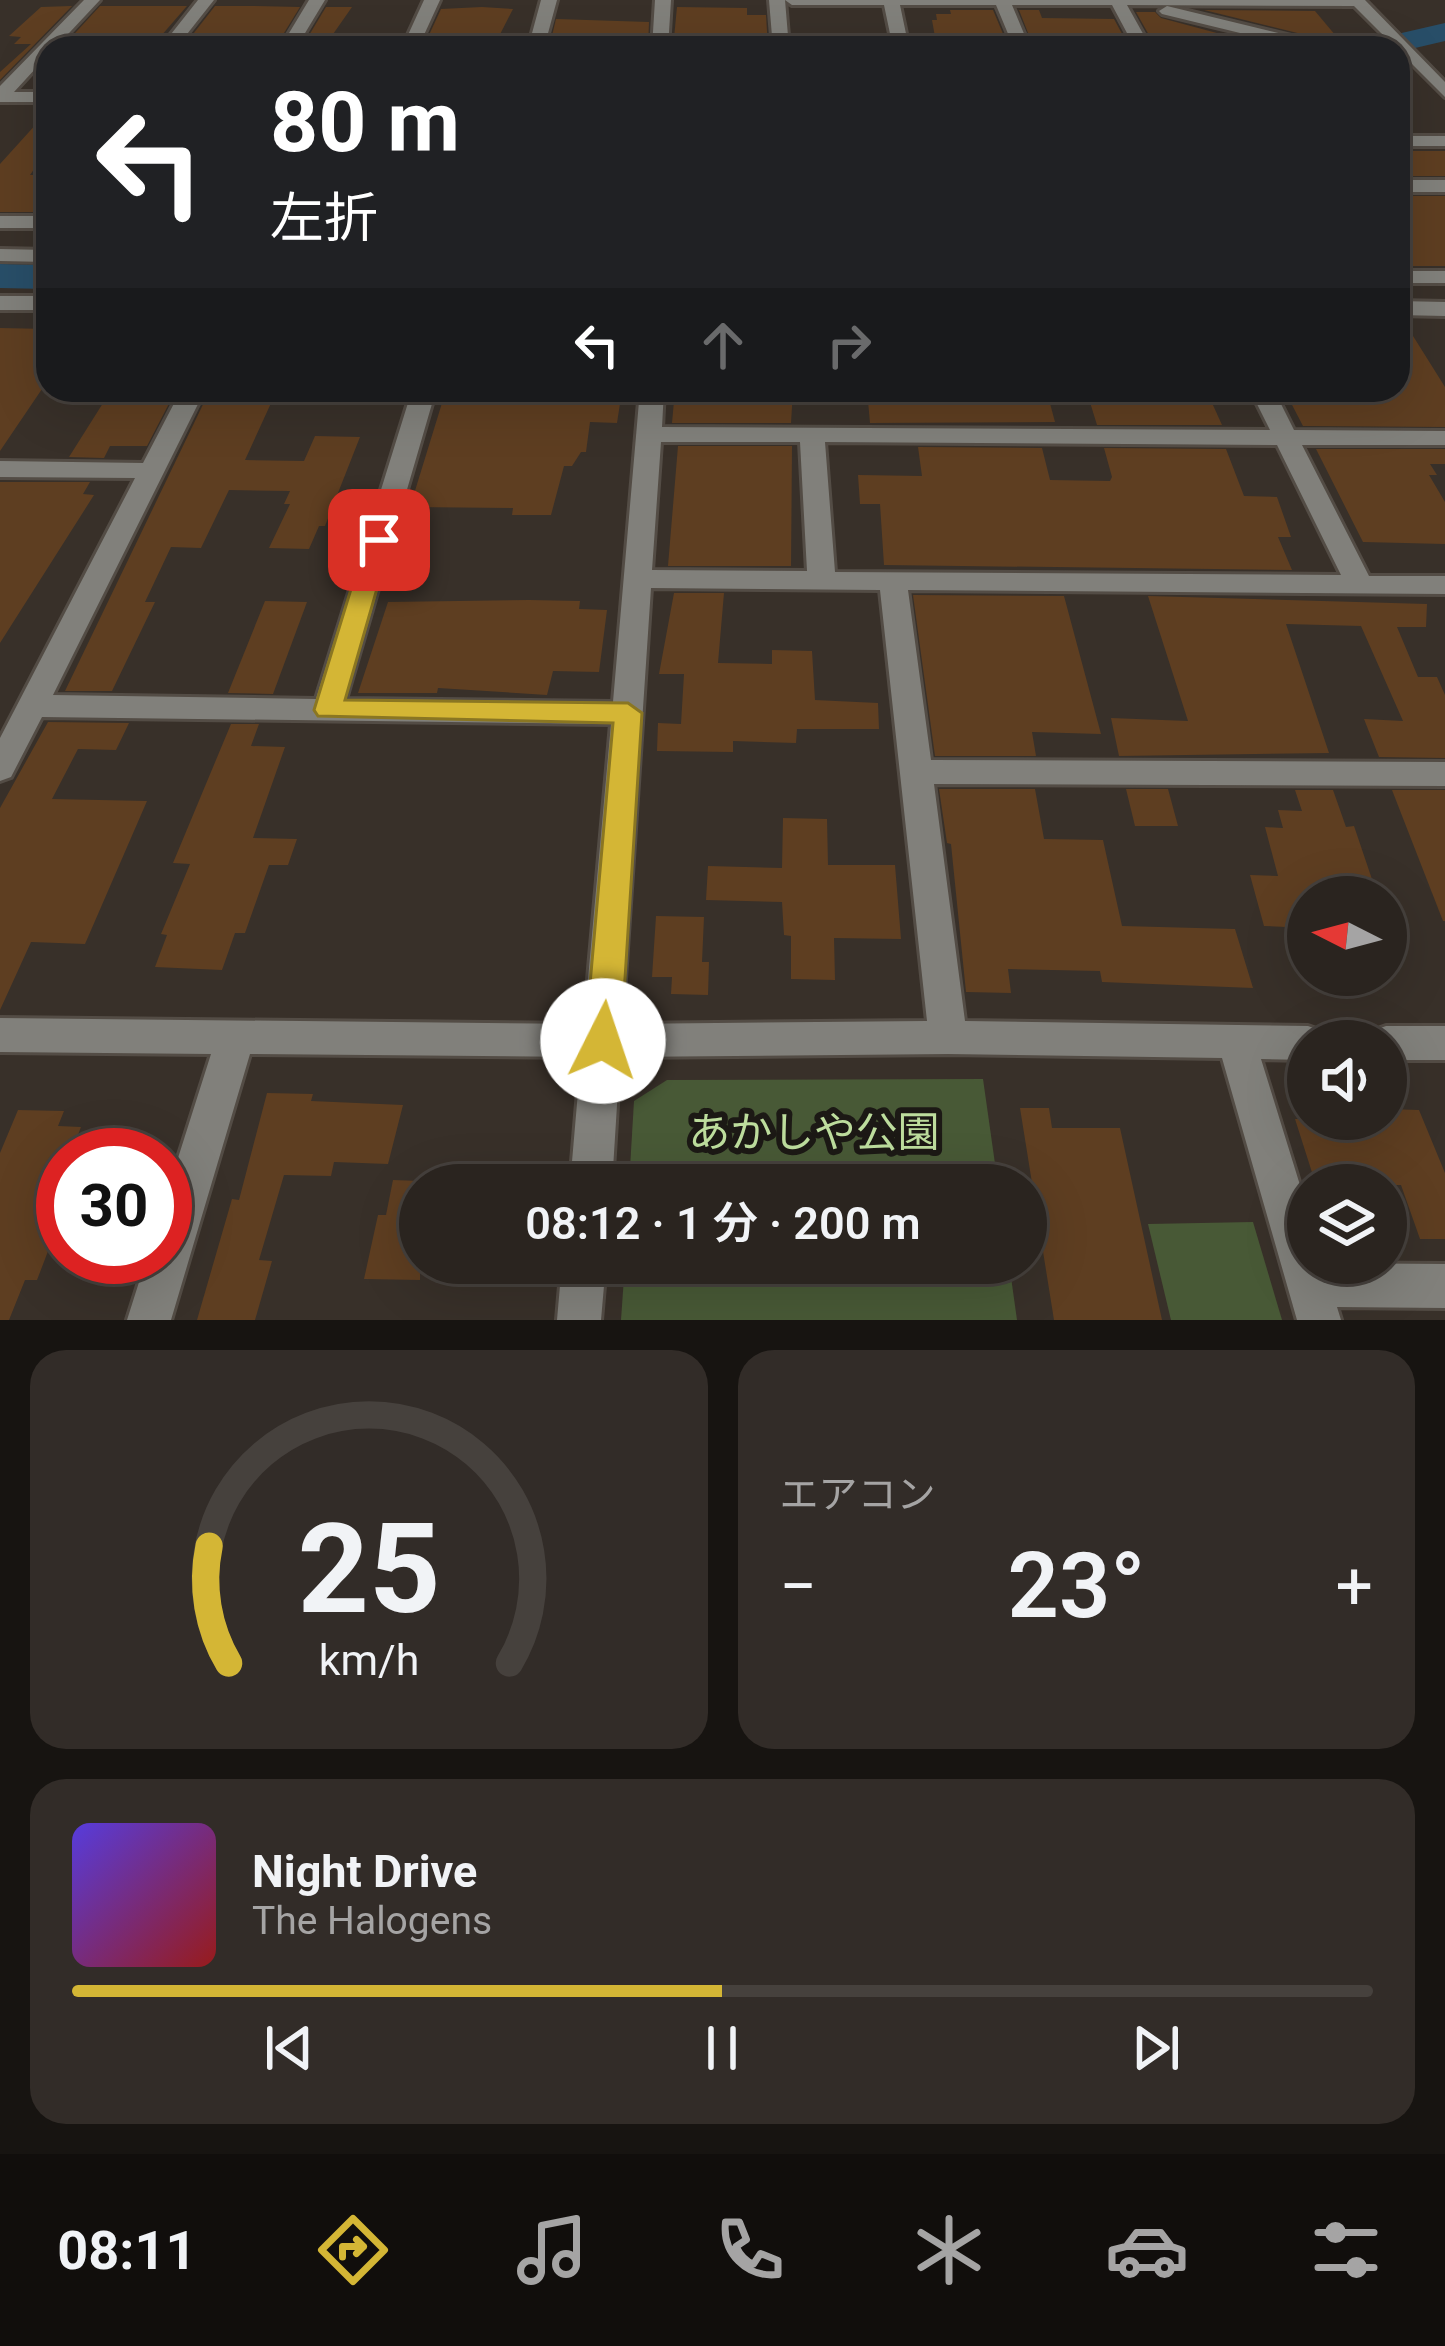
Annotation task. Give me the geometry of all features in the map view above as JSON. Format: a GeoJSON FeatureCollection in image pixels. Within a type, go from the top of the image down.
{"type":"FeatureCollection","features":[{"type":"Feature","properties":{"kind":"street"},"geometry":{"type":"LineString","coordinates":[[58,36],[92,0]]}},
{"type":"Feature","properties":{"kind":"street"},"geometry":{"type":"LineString","coordinates":[[178,36],[206,0]]}},
{"type":"Feature","properties":{"kind":"street"},"geometry":{"type":"LineString","coordinates":[[295,36],[317,0]]}},
{"type":"Feature","properties":{"kind":"street"},"geometry":{"type":"LineString","coordinates":[[416,36],[432,0]]}},
{"type":"Feature","properties":{"kind":"street"},"geometry":{"type":"LineString","coordinates":[[539,36],[549,0]]}},
{"type":"Feature","properties":{"kind":"street"},"geometry":{"type":"LineString","coordinates":[[661,36],[664,0]]}},
{"type":"Feature","properties":{"kind":"street"},"geometry":{"type":"LineString","coordinates":[[777,0],[780,36]]}},
{"type":"Feature","properties":{"kind":"street"},"geometry":{"type":"LineString","coordinates":[[792,0],[1358,0],[1392,36]]}},
{"type":"Feature","properties":{"kind":"street"},"geometry":{"type":"LineString","coordinates":[[891,0],[898,36]]}},
{"type":"Feature","properties":{"kind":"street"},"geometry":{"type":"LineString","coordinates":[[1002,0],[1017,36]]}},
{"type":"Feature","properties":{"kind":"street"},"geometry":{"type":"LineString","coordinates":[[1117,0],[1136,36]]}},
{"type":"Feature","properties":{"kind":"street"},"geometry":{"type":"LineString","coordinates":[[1164,0],[1168,13],[1269,36]]}},
{"type":"Feature","properties":{"kind":"street"},"geometry":{"type":"LineString","coordinates":[[1410,55],[1445,92]]}},
{"type":"Feature","properties":{"kind":"street"},"geometry":{"type":"LineString","coordinates":[[0,97],[36,59]]}},
{"type":"Feature","properties":{"kind":"street"},"geometry":{"type":"LineString","coordinates":[[0,97],[36,97]]}},
{"type":"Feature","properties":{"kind":"street"},"geometry":{"type":"LineString","coordinates":[[1410,141],[1445,141]]}},
{"type":"Feature","properties":{"kind":"street"},"geometry":{"type":"LineString","coordinates":[[1410,186],[1445,186]]}},
{"type":"Feature","properties":{"kind":"street"},"geometry":{"type":"LineString","coordinates":[[0,221],[36,222]]}},
{"type":"Feature","properties":{"kind":"street"},"geometry":{"type":"LineString","coordinates":[[0,256],[36,256]]}},
{"type":"Feature","properties":{"kind":"street"},"geometry":{"type":"LineString","coordinates":[[1410,277],[1445,277]]}},
{"type":"Feature","properties":{"kind":"street"},"geometry":{"type":"LineString","coordinates":[[0,303],[36,303]]}},
{"type":"Feature","properties":{"kind":"street"},"geometry":{"type":"LineString","coordinates":[[1410,308],[1445,309]]}},
{"type":"Feature","properties":{"kind":"street"},"geometry":{"type":"LineString","coordinates":[[0,769],[187,402]]}},
{"type":"Feature","properties":{"kind":"street"},"geometry":{"type":"LineString","coordinates":[[328,710],[420,402]]}},
{"type":"Feature","properties":{"kind":"street"},"geometry":{"type":"LineString","coordinates":[[593,1164],[651,402]]}},
{"type":"Feature","properties":{"kind":"street"},"geometry":{"type":"LineString","coordinates":[[1268,402],[1360,585]]}},
{"type":"Feature","properties":{"kind":"street"},"geometry":{"type":"LineString","coordinates":[[649,434],[1445,438]]}},
{"type":"Feature","properties":{"kind":"street"},"geometry":{"type":"LineString","coordinates":[[812,436],[822,583]]}},
{"type":"Feature","properties":{"kind":"street"},"geometry":{"type":"LineString","coordinates":[[0,469],[153,471]]}},
{"type":"Feature","properties":{"kind":"street"},"geometry":{"type":"LineString","coordinates":[[638,580],[1445,585]]}},
{"type":"Feature","properties":{"kind":"street"},"geometry":{"type":"LineString","coordinates":[[893,583],[948,1037]]}},
{"type":"Feature","properties":{"kind":"street"},"geometry":{"type":"LineString","coordinates":[[32,706],[628,713]]}},
{"type":"Feature","properties":{"kind":"street"},"geometry":{"type":"LineString","coordinates":[[914,772],[1445,773]]}},
{"type":"Feature","properties":{"kind":"street"},"geometry":{"type":"LineString","coordinates":[[0,1035],[1287,1042]]}},
{"type":"Feature","properties":{"kind":"street"},"geometry":{"type":"LineString","coordinates":[[149,1320],[236,1037]]}},
{"type":"Feature","properties":{"kind":"street"},"geometry":{"type":"LineString","coordinates":[[1237,1042],[1314,1302],[1445,1286]]}},
{"type":"Feature","properties":{"kind":"street"},"geometry":{"type":"LineString","coordinates":[[1407,1043],[1445,1043]]}},
{"type":"Feature","properties":{"kind":"street"},"geometry":{"type":"LineString","coordinates":[[579,1320],[582,1284]]}},
{"type":"Feature","properties":{"kind":"green space","name":"あかしや公園"},"geometry":{"type":"Polygon","coordinates":[[[983,1079],[995,1164],[630,1164],[634,1101],[667,1080],[983,1079]]]}},
{"type":"Feature","properties":{"kind":"green space"},"geometry":{"type":"Polygon","coordinates":[[[1253,1222],[1282,1320],[1171,1320],[1148,1224],[1253,1222]]]}},
{"type":"Feature","properties":{"kind":"green space","name":"あかしや公園"},"geometry":{"type":"Polygon","coordinates":[[[624,1284],[1012,1284],[1017,1320],[621,1320],[624,1284]]]}},
{"type":"Feature","properties":{"kind":"building"},"geometry":{"type":"Polygon","coordinates":[[[72,6],[43,36],[36,36],[36,43],[0,80],[0,72],[31,44],[14,44],[21,37],[9,36],[41,7],[72,6]]]}},
{"type":"Feature","properties":{"kind":"building"},"geometry":{"type":"Polygon","coordinates":[[[100,6],[187,6],[161,36],[72,36],[100,6]]]}},
{"type":"Feature","properties":{"kind":"building"},"geometry":{"type":"Polygon","coordinates":[[[215,6],[300,7],[282,36],[191,36],[215,6]]]}},
{"type":"Feature","properties":{"kind":"building"},"geometry":{"type":"Polygon","coordinates":[[[326,7],[352,7],[332,36],[309,36],[326,7]]]}},
{"type":"Feature","properties":{"kind":"building"},"geometry":{"type":"Polygon","coordinates":[[[677,7],[747,8],[747,15],[766,15],[767,36],[674,36],[677,7]]]}},
{"type":"Feature","properties":{"kind":"building"},"geometry":{"type":"Polygon","coordinates":[[[441,9],[513,9],[499,36],[429,36],[441,9]]]}},
{"type":"Feature","properties":{"kind":"building"},"geometry":{"type":"Polygon","coordinates":[[[950,10],[993,10],[1004,36],[935,36],[932,20],[937,20],[936,14],[951,14],[950,10]]]}},
{"type":"Feature","properties":{"kind":"building"},"geometry":{"type":"Polygon","coordinates":[[[1019,10],[1039,10],[1042,18],[1114,19],[1123,36],[1029,36],[1019,10]]]}},
{"type":"Feature","properties":{"kind":"building"},"geometry":{"type":"Polygon","coordinates":[[[1204,10],[1315,11],[1336,36],[1310,36],[1204,10]]]}},
{"type":"Feature","properties":{"kind":"building"},"geometry":{"type":"Polygon","coordinates":[[[1136,12],[1155,12],[1161,18],[1228,36],[1150,36],[1136,12]]]}},
{"type":"Feature","properties":{"kind":"building"},"geometry":{"type":"Polygon","coordinates":[[[556,19],[649,22],[648,36],[552,36],[556,19]]]}},
{"type":"Feature","properties":{"kind":"building"},"geometry":{"type":"Polygon","coordinates":[[[36,124],[36,166],[30,175],[36,175],[36,212],[0,212],[0,164],[36,124]]]}},
{"type":"Feature","properties":{"kind":"building"},"geometry":{"type":"Polygon","coordinates":[[[1410,151],[1445,151],[1445,176],[1410,176],[1410,151]]]}},
{"type":"Feature","properties":{"kind":"building"},"geometry":{"type":"Polygon","coordinates":[[[1410,196],[1445,196],[1445,266],[1410,266],[1410,196]]]}},
{"type":"Feature","properties":{"kind":"building"},"geometry":{"type":"Polygon","coordinates":[[[0,328],[36,329],[36,398],[0,451],[0,328]]]}},
{"type":"Feature","properties":{"kind":"building"},"geometry":{"type":"Polygon","coordinates":[[[1410,331],[1445,387],[1445,427],[1303,426],[1291,402],[1410,402],[1410,331]]]}},
{"type":"Feature","properties":{"kind":"building"},"geometry":{"type":"Polygon","coordinates":[[[104,402],[170,402],[147,446],[110,446],[104,458],[69,457],[104,402]]]}},
{"type":"Feature","properties":{"kind":"building"},"geometry":{"type":"Polygon","coordinates":[[[204,402],[272,402],[245,460],[304,461],[315,436],[360,437],[325,526],[319,526],[309,549],[269,548],[290,504],[284,504],[290,491],[229,490],[201,548],[171,547],[145,602],[155,602],[112,691],[65,691],[204,402]]]}},
{"type":"Feature","properties":{"kind":"building"},"geometry":{"type":"Polygon","coordinates":[[[442,402],[620,402],[617,423],[590,422],[586,452],[572,466],[564,466],[551,515],[512,515],[513,508],[410,507],[442,402]]]}},
{"type":"Feature","properties":{"kind":"building"},"geometry":{"type":"Polygon","coordinates":[[[674,402],[792,402],[791,423],[672,423],[674,402]]]}},
{"type":"Feature","properties":{"kind":"building"},"geometry":{"type":"Polygon","coordinates":[[[868,402],[1050,402],[1055,422],[870,423],[868,402]]]}},
{"type":"Feature","properties":{"kind":"building"},"geometry":{"type":"Polygon","coordinates":[[[1090,402],[1212,402],[1222,425],[1097,425],[1090,402]]]}},
{"type":"Feature","properties":{"kind":"building"},"geometry":{"type":"Polygon","coordinates":[[[678,446],[792,446],[791,566],[668,566],[678,446]]]}},
{"type":"Feature","properties":{"kind":"building"},"geometry":{"type":"Polygon","coordinates":[[[918,447],[1042,448],[1050,480],[1110,481],[1104,448],[1226,449],[1244,496],[1277,497],[1291,537],[1278,537],[1292,570],[884,565],[880,504],[860,504],[858,475],[922,476],[918,447]]]}},
{"type":"Feature","properties":{"kind":"building"},"geometry":{"type":"Polygon","coordinates":[[[1316,449],[1445,449],[1445,464],[1430,464],[1437,475],[1429,475],[1445,502],[1445,544],[1363,542],[1316,449]]]}},
{"type":"Feature","properties":{"kind":"building"},"geometry":{"type":"Polygon","coordinates":[[[0,482],[90,482],[83,494],[94,495],[0,643],[0,482]]]}},
{"type":"Feature","properties":{"kind":"building"},"geometry":{"type":"Polygon","coordinates":[[[674,593],[724,593],[718,663],[772,664],[772,650],[812,651],[815,700],[878,703],[879,729],[797,729],[796,743],[733,741],[733,752],[657,751],[658,723],[681,724],[684,674],[659,674],[674,593]]]}},
{"type":"Feature","properties":{"kind":"building"},"geometry":{"type":"Polygon","coordinates":[[[913,595],[1064,596],[1101,734],[1032,732],[1036,756],[935,756],[913,595]]]}},
{"type":"Feature","properties":{"kind":"building"},"geometry":{"type":"Polygon","coordinates":[[[1148,596],[1427,604],[1426,627],[1397,627],[1418,677],[1437,677],[1445,695],[1445,758],[1379,757],[1364,719],[1403,721],[1361,626],[1286,624],[1329,753],[1119,756],[1111,718],[1188,721],[1148,596]]]}},
{"type":"Feature","properties":{"kind":"building"},"geometry":{"type":"Polygon","coordinates":[[[265,601],[307,602],[273,694],[228,693],[265,601]]]}},
{"type":"Feature","properties":{"kind":"building"},"geometry":{"type":"Polygon","coordinates":[[[580,601],[579,609],[607,610],[599,672],[553,671],[547,695],[438,688],[437,693],[358,693],[388,602],[580,601]]]}},
{"type":"Feature","properties":{"kind":"building"},"geometry":{"type":"Polygon","coordinates":[[[48,722],[129,723],[116,750],[78,749],[52,799],[147,801],[85,944],[31,942],[0,1010],[0,808],[48,722]]]}},
{"type":"Feature","properties":{"kind":"building"},"geometry":{"type":"Polygon","coordinates":[[[231,724],[259,724],[251,746],[285,747],[253,838],[297,839],[288,865],[269,865],[245,933],[235,933],[222,970],[155,967],[167,935],[161,934],[190,864],[173,863],[231,724]]]}},
{"type":"Feature","properties":{"kind":"building"},"geometry":{"type":"Polygon","coordinates":[[[939,789],[1035,789],[1044,839],[1103,840],[1122,926],[1235,929],[1253,988],[1102,982],[1100,971],[1008,969],[1011,993],[966,992],[951,844],[947,843],[939,789]]]}},
{"type":"Feature","properties":{"kind":"building"},"geometry":{"type":"Polygon","coordinates":[[[1126,789],[1168,789],[1178,826],[1135,826],[1126,789]]]}},
{"type":"Feature","properties":{"kind":"building"},"geometry":{"type":"Polygon","coordinates":[[[1295,790],[1333,790],[1346,827],[1354,826],[1371,876],[1287,876],[1287,927],[1264,926],[1250,875],[1278,876],[1265,827],[1283,828],[1278,810],[1302,811],[1295,790]]]}},
{"type":"Feature","properties":{"kind":"building"},"geometry":{"type":"Polygon","coordinates":[[[1392,790],[1445,790],[1445,921],[1443,921],[1392,790]]]}},
{"type":"Feature","properties":{"kind":"building"},"geometry":{"type":"Polygon","coordinates":[[[783,818],[827,819],[828,865],[895,865],[901,939],[834,938],[835,980],[791,979],[791,936],[784,935],[782,902],[706,900],[708,866],[782,868],[783,818]]]}},
{"type":"Feature","properties":{"kind":"building"},"geometry":{"type":"Polygon","coordinates":[[[656,916],[704,917],[702,962],[709,962],[708,995],[671,994],[672,977],[652,977],[656,916]]]}},
{"type":"Feature","properties":{"kind":"building"},"geometry":{"type":"Polygon","coordinates":[[[267,1093],[313,1094],[311,1101],[403,1105],[388,1164],[334,1162],[331,1176],[284,1175],[259,1260],[272,1261],[255,1320],[197,1320],[232,1199],[239,1200],[267,1093]]]}},
{"type":"Feature","properties":{"kind":"building"},"geometry":{"type":"Polygon","coordinates":[[[1020,1108],[1049,1108],[1052,1128],[1120,1128],[1162,1320],[1054,1320],[1047,1276],[1047,1164],[1029,1164],[1020,1108]]]}},
{"type":"Feature","properties":{"kind":"building"},"geometry":{"type":"Polygon","coordinates":[[[18,1110],[64,1111],[58,1126],[81,1127],[36,1128],[36,1280],[25,1280],[9,1320],[0,1320],[0,1153],[18,1110]]]}},
{"type":"Feature","properties":{"kind":"building"},"geometry":{"type":"Polygon","coordinates":[[[1407,1110],[1419,1110],[1445,1173],[1445,1239],[1420,1239],[1407,1202],[1407,1164],[1309,1164],[1302,1140],[1407,1140],[1407,1110]]]}},
{"type":"Feature","properties":{"kind":"building"},"geometry":{"type":"Polygon","coordinates":[[[393,1180],[399,1180],[399,1280],[364,1279],[378,1215],[386,1215],[393,1180]]]}},
{"type":"Feature","properties":{"kind":"waterway"},"geometry":{"type":"LineString","coordinates":[[1410,40],[1445,32]]}},
{"type":"Feature","properties":{"kind":"waterway"},"geometry":{"type":"LineString","coordinates":[[0,276],[36,277]]}},
{"type":"Feature","properties":{"kind":"route"},"geometry":{"type":"LineString","coordinates":[[379,540],[328,710],[628,713],[603,1041]]}}]}
